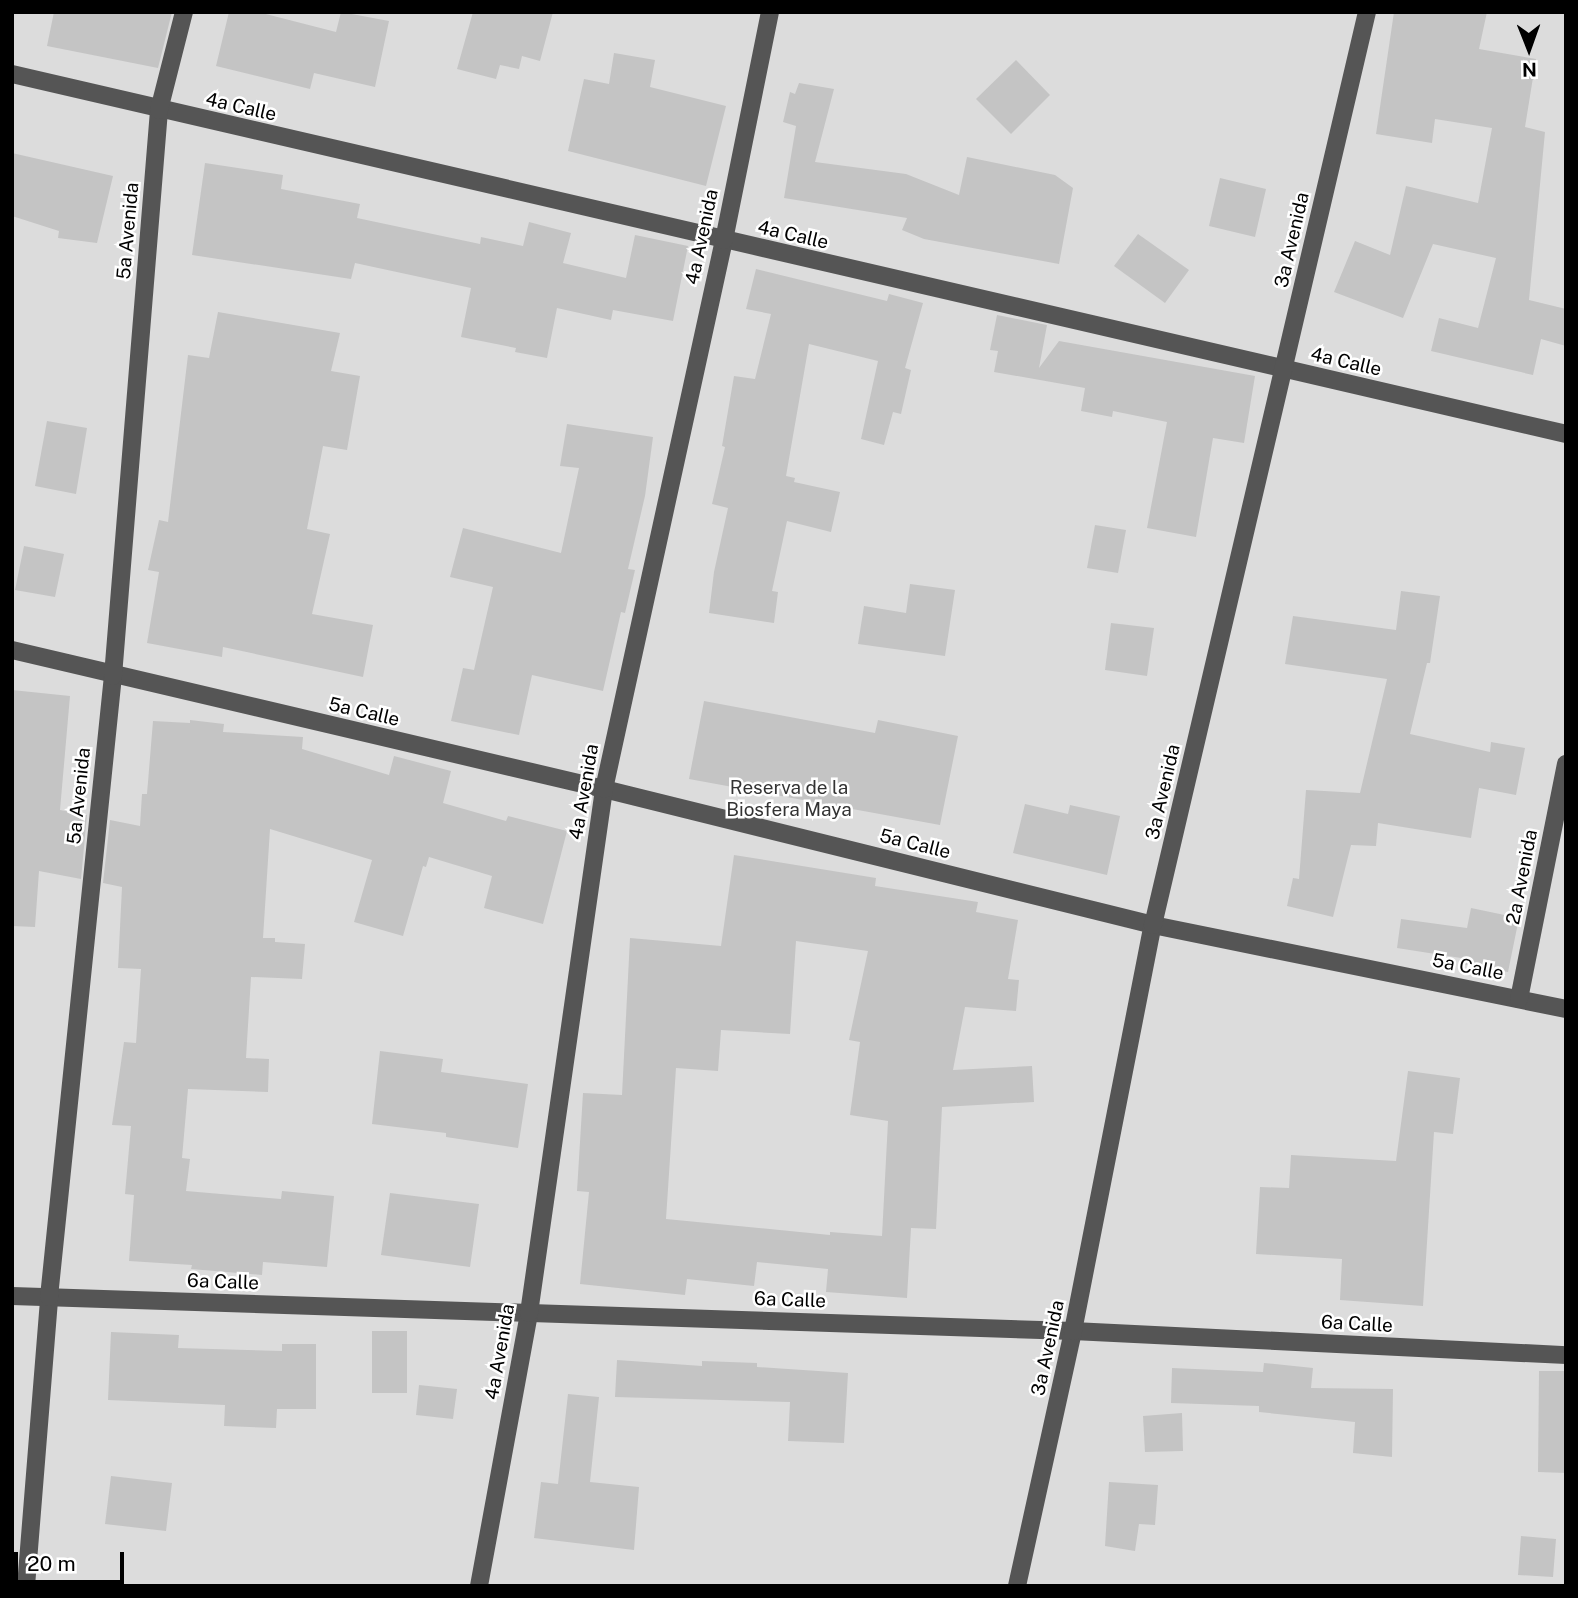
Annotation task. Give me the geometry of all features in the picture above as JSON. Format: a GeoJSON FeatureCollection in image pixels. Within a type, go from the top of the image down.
{"type":"FeatureCollection","features":[{"type":"Feature","properties":{"kind":"street","name":"5a Avenida"},"geometry":{"type":"LineString","coordinates":[[26,1586],[49,1297],[113,676],[159,110],[184,12]]}},
{"type":"Feature","properties":{"kind":"street","name":"4a Avenida"},"geometry":{"type":"LineString","coordinates":[[479,1586],[529,1313],[604,789],[724,240],[770,12]]}},
{"type":"Feature","properties":{"kind":"street","name":"3a Avenida"},"geometry":{"type":"LineString","coordinates":[[1017,1586],[1073,1331],[1153,925],[1367,12]]}},
{"type":"Feature","properties":{"kind":"street","name":"4a Calle"},"geometry":{"type":"LineString","coordinates":[[12,74],[1566,434]]}},
{"type":"Feature","properties":{"kind":"street","name":"5a Calle"},"geometry":{"type":"LineString","coordinates":[[12,650],[113,676],[604,789],[1153,925],[1566,1009]]}},
{"type":"Feature","properties":{"kind":"street","name":"2a Avenida"},"geometry":{"type":"LineString","coordinates":[[1519,999],[1566,764]]}},
{"type":"Feature","properties":{"kind":"street","name":"6a Calle"},"geometry":{"type":"LineString","coordinates":[[12,1296],[1073,1331],[1566,1355]]}},
{"type":"Feature","properties":{"kind":"green space","name":"Reserva de la Biosfera Maya"},"geometry":{"type":"Polygon","coordinates":[[[12,12],[1566,12],[1566,1586],[12,1586],[12,12]]]}},
{"type":"Feature","properties":{"kind":"building"},"geometry":{"type":"Polygon","coordinates":[[[54,12],[172,12],[158,68],[47,46],[54,12]]]}},
{"type":"Feature","properties":{"kind":"building"},"geometry":{"type":"Polygon","coordinates":[[[229,12],[258,12],[336,32],[341,12],[389,21],[375,87],[314,73],[310,89],[216,66],[229,12]]]}},
{"type":"Feature","properties":{"kind":"building"},"geometry":{"type":"Polygon","coordinates":[[[473,12],[553,12],[540,61],[522,56],[519,69],[500,65],[496,79],[457,69],[473,12]]]}},
{"type":"Feature","properties":{"kind":"building"},"geometry":{"type":"Polygon","coordinates":[[[1394,12],[1487,12],[1479,49],[1536,59],[1525,127],[1545,132],[1529,300],[1566,309],[1566,346],[1541,339],[1533,375],[1431,351],[1439,318],[1478,328],[1496,258],[1433,244],[1403,318],[1334,292],[1355,241],[1390,255],[1406,186],[1478,203],[1492,128],[1435,119],[1432,143],[1376,134],[1394,12]]]}},
{"type":"Feature","properties":{"kind":"building"},"geometry":{"type":"Polygon","coordinates":[[[614,53],[655,60],[650,87],[726,106],[706,186],[568,151],[584,79],[609,84],[614,53]]]}},
{"type":"Feature","properties":{"kind":"building"},"geometry":{"type":"Polygon","coordinates":[[[1016,60],[1050,95],[1011,134],[976,99],[1016,60]]]}},
{"type":"Feature","properties":{"kind":"building"},"geometry":{"type":"Polygon","coordinates":[[[799,83],[834,89],[815,162],[906,174],[959,195],[967,157],[1055,175],[1073,188],[1059,264],[924,239],[902,230],[907,218],[784,198],[796,126],[783,122],[790,92],[795,94],[799,83]]]}},
{"type":"Feature","properties":{"kind":"building"},"geometry":{"type":"Polygon","coordinates":[[[12,153],[113,176],[97,243],[58,238],[59,231],[12,216],[12,153]]]}},
{"type":"Feature","properties":{"kind":"building"},"geometry":{"type":"Polygon","coordinates":[[[205,163],[283,175],[281,189],[360,204],[357,218],[480,244],[481,237],[523,246],[529,222],[571,233],[563,263],[626,278],[635,235],[688,246],[673,321],[613,310],[611,320],[557,308],[547,358],[515,352],[516,348],[461,337],[471,288],[355,263],[351,279],[192,255],[205,163]]]}},
{"type":"Feature","properties":{"kind":"building"},"geometry":{"type":"Polygon","coordinates":[[[1220,178],[1266,189],[1255,237],[1209,226],[1220,178]]]}},
{"type":"Feature","properties":{"kind":"building"},"geometry":{"type":"Polygon","coordinates":[[[1138,234],[1189,270],[1165,303],[1114,266],[1138,234]]]}},
{"type":"Feature","properties":{"kind":"building"},"geometry":{"type":"Polygon","coordinates":[[[756,269],[887,301],[889,294],[923,303],[905,368],[911,370],[901,414],[893,412],[884,445],[861,439],[878,361],[809,344],[786,476],[795,478],[794,482],[840,492],[831,532],[787,521],[772,591],[778,592],[774,623],[709,613],[714,572],[728,508],[712,504],[725,447],[722,446],[734,376],[755,379],[771,314],[746,309],[756,269]]]}},
{"type":"Feature","properties":{"kind":"building"},"geometry":{"type":"Polygon","coordinates":[[[218,312],[340,333],[331,371],[360,376],[347,450],[323,446],[307,529],[330,534],[312,614],[373,625],[363,677],[223,647],[222,657],[147,643],[159,572],[148,570],[159,520],[168,522],[188,355],[209,358],[218,312]]]}},
{"type":"Feature","properties":{"kind":"building"},"geometry":{"type":"Polygon","coordinates":[[[997,315],[1047,325],[1039,368],[1059,341],[1255,376],[1244,443],[1213,438],[1196,537],[1147,528],[1167,422],[1113,411],[1112,417],[1081,411],[1085,388],[994,372],[998,351],[990,350],[997,315]]]}},
{"type":"Feature","properties":{"kind":"building"},"geometry":{"type":"Polygon","coordinates":[[[47,421],[87,428],[76,494],[35,486],[47,421]]]}},
{"type":"Feature","properties":{"kind":"building"},"geometry":{"type":"Polygon","coordinates":[[[567,424],[653,437],[645,496],[628,569],[635,570],[625,613],[621,612],[603,691],[532,675],[519,735],[451,721],[463,668],[474,670],[493,587],[450,577],[463,528],[561,553],[579,468],[560,466],[567,424]]]}},
{"type":"Feature","properties":{"kind":"building"},"geometry":{"type":"Polygon","coordinates":[[[1095,525],[1126,530],[1118,573],[1087,568],[1095,525]]]}},
{"type":"Feature","properties":{"kind":"building"},"geometry":{"type":"Polygon","coordinates":[[[24,546],[64,554],[55,597],[15,590],[24,546]]]}},
{"type":"Feature","properties":{"kind":"building"},"geometry":{"type":"Polygon","coordinates":[[[910,584],[955,590],[945,656],[858,644],[864,606],[906,613],[910,584]]]}},
{"type":"Feature","properties":{"kind":"building"},"geometry":{"type":"Polygon","coordinates":[[[1401,591],[1440,596],[1430,663],[1427,663],[1410,734],[1490,752],[1491,742],[1525,748],[1516,795],[1479,788],[1471,838],[1378,823],[1376,846],[1351,845],[1333,917],[1287,906],[1293,878],[1299,879],[1306,790],[1360,793],[1387,679],[1285,664],[1293,616],[1396,630],[1401,591]]]}},
{"type":"Feature","properties":{"kind":"building"},"geometry":{"type":"Polygon","coordinates":[[[1111,623],[1154,628],[1147,676],[1105,670],[1111,623]]]}},
{"type":"Feature","properties":{"kind":"building"},"geometry":{"type":"Polygon","coordinates":[[[12,690],[70,696],[60,810],[87,815],[81,879],[39,871],[35,927],[12,926],[12,690]]]}},
{"type":"Feature","properties":{"kind":"building"},"geometry":{"type":"Polygon","coordinates":[[[704,701],[875,733],[878,720],[958,736],[940,825],[689,779],[704,701]]]}},
{"type":"Feature","properties":{"kind":"building"},"geometry":{"type":"Polygon","coordinates":[[[190,720],[224,724],[223,732],[303,737],[302,749],[389,775],[394,756],[451,771],[443,803],[506,821],[508,816],[567,831],[543,924],[484,908],[492,876],[429,857],[426,867],[423,866],[403,936],[354,922],[372,860],[270,829],[263,938],[275,938],[275,942],[305,944],[302,979],[251,977],[246,1058],[269,1059],[268,1092],[188,1089],[182,1158],[190,1159],[186,1191],[281,1199],[282,1191],[334,1196],[327,1267],[263,1262],[262,1275],[191,1269],[192,1265],[129,1261],[134,1195],[125,1194],[131,1126],[112,1125],[124,1042],[136,1043],[141,969],[118,968],[122,887],[103,883],[110,820],[140,826],[142,794],[147,794],[153,721],[190,723],[190,720]]]}},
{"type":"Feature","properties":{"kind":"building"},"geometry":{"type":"Polygon","coordinates":[[[1025,804],[1068,814],[1070,805],[1120,816],[1107,875],[1013,853],[1025,804]]]}},
{"type":"Feature","properties":{"kind":"building"},"geometry":{"type":"Polygon","coordinates":[[[734,855],[876,878],[875,886],[978,902],[976,912],[1018,920],[1008,979],[1019,980],[1016,1011],[965,1007],[953,1070],[1032,1066],[1034,1102],[942,1107],[936,1229],[911,1228],[907,1298],[826,1292],[828,1269],[757,1262],[754,1286],[687,1279],[685,1295],[580,1284],[589,1192],[577,1191],[583,1093],[622,1095],[630,938],[721,946],[734,855]],[[796,941],[790,1034],[721,1030],[718,1071],[676,1068],[666,1219],[830,1235],[830,1232],[882,1236],[888,1121],[850,1115],[860,1042],[849,1040],[868,951],[796,941]]]}},
{"type":"Feature","properties":{"kind":"building"},"geometry":{"type":"Polygon","coordinates":[[[1471,908],[1519,918],[1508,972],[1460,964],[1461,958],[1397,948],[1401,919],[1467,928],[1471,908]]]}},
{"type":"Feature","properties":{"kind":"building"},"geometry":{"type":"Polygon","coordinates":[[[380,1051],[443,1059],[441,1072],[528,1084],[518,1148],[446,1137],[446,1133],[372,1124],[380,1051]]]}},
{"type":"Feature","properties":{"kind":"building"},"geometry":{"type":"Polygon","coordinates":[[[1408,1071],[1460,1078],[1453,1134],[1434,1132],[1423,1306],[1340,1300],[1342,1259],[1256,1254],[1260,1187],[1289,1188],[1291,1155],[1396,1161],[1408,1071]]]}},
{"type":"Feature","properties":{"kind":"building"},"geometry":{"type":"Polygon","coordinates":[[[390,1193],[479,1204],[470,1267],[381,1255],[390,1193]]]}},
{"type":"Feature","properties":{"kind":"building"},"geometry":{"type":"Polygon","coordinates":[[[372,1331],[407,1331],[407,1393],[372,1393],[372,1331]]]}},
{"type":"Feature","properties":{"kind":"building"},"geometry":{"type":"Polygon","coordinates":[[[111,1332],[179,1335],[178,1348],[282,1351],[282,1344],[316,1344],[316,1409],[277,1409],[276,1428],[224,1426],[225,1405],[108,1400],[111,1332]]]}},
{"type":"Feature","properties":{"kind":"building"},"geometry":{"type":"Polygon","coordinates":[[[617,1360],[702,1366],[702,1361],[757,1363],[757,1367],[848,1373],[844,1443],[788,1441],[790,1402],[615,1397],[617,1360]]]}},
{"type":"Feature","properties":{"kind":"building"},"geometry":{"type":"Polygon","coordinates":[[[1264,1363],[1313,1368],[1311,1388],[1393,1389],[1392,1457],[1353,1453],[1355,1422],[1259,1412],[1259,1406],[1171,1403],[1172,1368],[1263,1372],[1264,1363]]]}},
{"type":"Feature","properties":{"kind":"building"},"geometry":{"type":"Polygon","coordinates":[[[1539,1371],[1566,1371],[1566,1473],[1538,1472],[1539,1371]]]}},
{"type":"Feature","properties":{"kind":"building"},"geometry":{"type":"Polygon","coordinates":[[[419,1385],[457,1389],[453,1419],[416,1415],[419,1385]]]}},
{"type":"Feature","properties":{"kind":"building"},"geometry":{"type":"Polygon","coordinates":[[[568,1394],[599,1397],[590,1482],[639,1487],[634,1550],[534,1538],[541,1482],[558,1484],[568,1394]]]}},
{"type":"Feature","properties":{"kind":"building"},"geometry":{"type":"Polygon","coordinates":[[[1182,1413],[1183,1451],[1145,1452],[1143,1416],[1182,1413]]]}},
{"type":"Feature","properties":{"kind":"building"},"geometry":{"type":"Polygon","coordinates":[[[111,1476],[172,1483],[166,1531],[105,1524],[111,1476]]]}},
{"type":"Feature","properties":{"kind":"building"},"geometry":{"type":"Polygon","coordinates":[[[1109,1482],[1158,1485],[1155,1525],[1139,1524],[1135,1551],[1105,1546],[1109,1482]]]}},
{"type":"Feature","properties":{"kind":"building"},"geometry":{"type":"Polygon","coordinates":[[[1521,1536],[1556,1539],[1553,1577],[1518,1575],[1521,1536]]]}}]}
